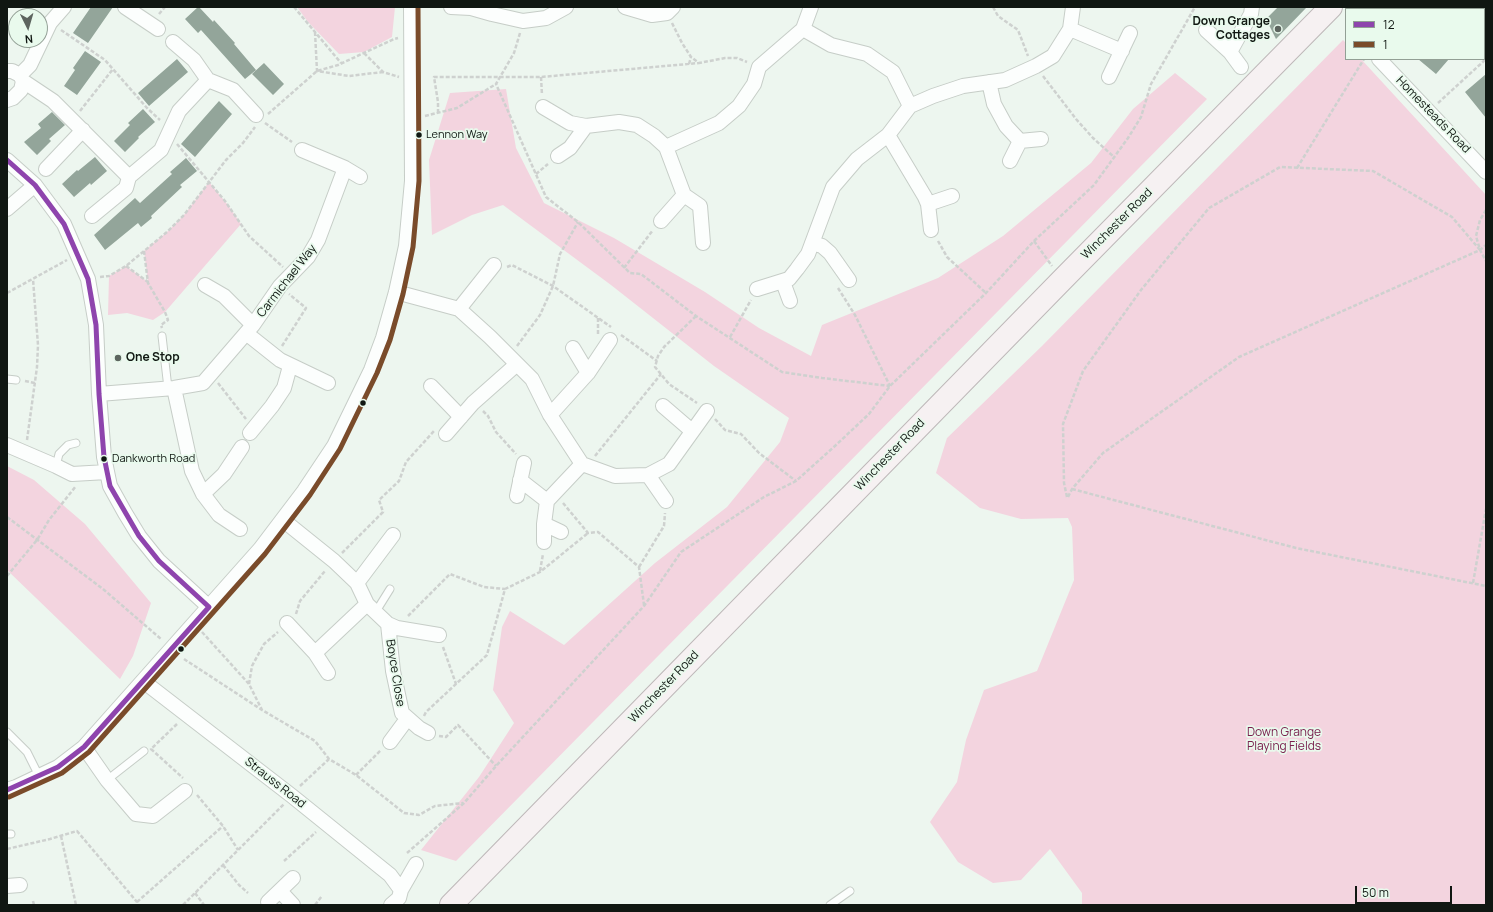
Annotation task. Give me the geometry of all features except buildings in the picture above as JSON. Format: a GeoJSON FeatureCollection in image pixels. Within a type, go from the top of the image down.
{"type":"FeatureCollection","features":[{"type":"Feature","properties":{"kind":"main road","name":"Winchester Road"},"geometry":{"type":"LineString","coordinates":[[451,905],[1331,7]]}},
{"type":"Feature","properties":{"kind":"street"},"geometry":{"type":"LineString","coordinates":[[48,17],[64,7]]}},
{"type":"Feature","properties":{"kind":"street"},"geometry":{"type":"LineString","coordinates":[[125,7],[158,29]]}},
{"type":"Feature","properties":{"kind":"street"},"geometry":{"type":"LineString","coordinates":[[7,790],[58,766],[84,747],[260,549],[304,491],[334,446],[371,370],[383,338],[396,292],[406,246],[412,180],[411,7]]}},
{"type":"Feature","properties":{"kind":"street"},"geometry":{"type":"LineString","coordinates":[[452,7],[492,11],[523,21],[546,18],[566,7]]}},
{"type":"Feature","properties":{"kind":"street"},"geometry":{"type":"LineString","coordinates":[[666,147],[719,123],[739,106],[754,84],[759,67],[803,29],[812,7]]}},
{"type":"Feature","properties":{"kind":"street"},"geometry":{"type":"LineString","coordinates":[[757,289],[789,279],[808,254],[833,187],[857,159],[888,135],[910,106],[933,96],[964,86],[1004,80],[1036,66],[1053,56],[1070,29],[1073,7]]}},
{"type":"Feature","properties":{"kind":"street"},"geometry":{"type":"LineString","coordinates":[[1230,52],[1250,14],[1252,7]]}},
{"type":"Feature","properties":{"kind":"street"},"geometry":{"type":"LineString","coordinates":[[629,8],[652,14],[670,10]]}},
{"type":"Feature","properties":{"kind":"street"},"geometry":{"type":"LineString","coordinates":[[803,29],[831,45],[867,54],[893,72],[910,106]]}},
{"type":"Feature","properties":{"kind":"street"},"geometry":{"type":"LineString","coordinates":[[1070,29],[1122,51]]}},
{"type":"Feature","properties":{"kind":"street"},"geometry":{"type":"LineString","coordinates":[[1206,30],[1230,52],[1241,67]]}},
{"type":"Feature","properties":{"kind":"street"},"geometry":{"type":"LineString","coordinates":[[1110,77],[1130,34]]}},
{"type":"Feature","properties":{"kind":"street"},"geometry":{"type":"LineString","coordinates":[[172,42],[194,60],[208,80],[233,90],[258,118]]}},
{"type":"Feature","properties":{"kind":"street"},"geometry":{"type":"LineString","coordinates":[[16,76],[30,66],[35,48]]}},
{"type":"Feature","properties":{"kind":"street","name":"Homesteads Road"},"geometry":{"type":"LineString","coordinates":[[1380,60],[1486,172]]}},
{"type":"Feature","properties":{"kind":"street"},"geometry":{"type":"LineString","coordinates":[[7,100],[13,98],[20,90],[16,76]]}},
{"type":"Feature","properties":{"kind":"street"},"geometry":{"type":"LineString","coordinates":[[16,76],[53,101],[129,177]]}},
{"type":"Feature","properties":{"kind":"street"},"geometry":{"type":"LineString","coordinates":[[92,216],[126,188],[129,177],[161,150],[178,111],[208,80]]}},
{"type":"Feature","properties":{"kind":"street"},"geometry":{"type":"LineString","coordinates":[[989,82],[994,104],[1006,126],[1020,141]]}},
{"type":"Feature","properties":{"kind":"street"},"geometry":{"type":"LineString","coordinates":[[542,108],[570,123],[586,126],[619,122],[637,125],[654,136],[666,147],[684,195],[700,206],[703,243]]}},
{"type":"Feature","properties":{"kind":"street"},"geometry":{"type":"LineString","coordinates":[[558,156],[570,148],[586,126]]}},
{"type":"Feature","properties":{"kind":"street"},"geometry":{"type":"LineString","coordinates":[[46,169],[83,130]]}},
{"type":"Feature","properties":{"kind":"street"},"geometry":{"type":"LineString","coordinates":[[888,135],[925,197],[928,204],[931,230]]}},
{"type":"Feature","properties":{"kind":"street"},"geometry":{"type":"LineString","coordinates":[[1020,141],[1042,139]]}},
{"type":"Feature","properties":{"kind":"street"},"geometry":{"type":"LineString","coordinates":[[1010,161],[1020,141]]}},
{"type":"Feature","properties":{"kind":"street"},"geometry":{"type":"LineString","coordinates":[[302,150],[345,168],[360,177]]}},
{"type":"Feature","properties":{"kind":"street"},"geometry":{"type":"LineString","coordinates":[[7,160],[35,185],[64,224],[88,279],[96,325],[104,457],[110,486],[139,536],[159,561],[209,607]]}},
{"type":"Feature","properties":{"kind":"street","name":"Carmichael Way"},"geometry":{"type":"LineString","coordinates":[[99,394],[171,388],[203,383],[249,329],[280,286],[308,257],[318,240],[345,168]]}},
{"type":"Feature","properties":{"kind":"street"},"geometry":{"type":"LineString","coordinates":[[7,209],[35,185]]}},
{"type":"Feature","properties":{"kind":"street"},"geometry":{"type":"LineString","coordinates":[[661,221],[684,195]]}},
{"type":"Feature","properties":{"kind":"street"},"geometry":{"type":"LineString","coordinates":[[928,204],[952,196]]}},
{"type":"Feature","properties":{"kind":"street"},"geometry":{"type":"LineString","coordinates":[[812,242],[822,246],[830,253],[843,283]]}},
{"type":"Feature","properties":{"kind":"street"},"geometry":{"type":"LineString","coordinates":[[459,309],[491,270]]}},
{"type":"Feature","properties":{"kind":"street"},"geometry":{"type":"LineString","coordinates":[[783,282],[790,301]]}},
{"type":"Feature","properties":{"kind":"street","name":"Carmichael Way"},"geometry":{"type":"LineString","coordinates":[[205,285],[224,296],[249,329],[280,360],[328,383]]}},
{"type":"Feature","properties":{"kind":"street"},"geometry":{"type":"LineString","coordinates":[[396,292],[459,309],[532,379],[550,416],[584,465],[616,476],[648,475],[669,464],[707,411]]}},
{"type":"Feature","properties":{"kind":"street"},"geometry":{"type":"LineString","coordinates":[[550,416],[588,373],[610,340]]}},
{"type":"Feature","properties":{"kind":"street"},"geometry":{"type":"LineString","coordinates":[[573,348],[588,373]]}},
{"type":"Feature","properties":{"kind":"street"},"geometry":{"type":"LineString","coordinates":[[446,434],[513,360]]}},
{"type":"Feature","properties":{"kind":"street"},"geometry":{"type":"LineString","coordinates":[[252,431],[284,388],[290,366]]}},
{"type":"Feature","properties":{"kind":"street"},"geometry":{"type":"LineString","coordinates":[[431,386],[461,416]]}},
{"type":"Feature","properties":{"kind":"street"},"geometry":{"type":"LineString","coordinates":[[171,388],[192,471],[203,494],[219,515],[240,528]]}},
{"type":"Feature","properties":{"kind":"street"},"geometry":{"type":"LineString","coordinates":[[663,406],[692,431]]}},
{"type":"Feature","properties":{"kind":"street"},"geometry":{"type":"LineString","coordinates":[[7,445],[72,474],[107,472]]}},
{"type":"Feature","properties":{"kind":"street"},"geometry":{"type":"LineString","coordinates":[[203,494],[224,474],[242,447]]}},
{"type":"Feature","properties":{"kind":"street"},"geometry":{"type":"LineString","coordinates":[[517,496],[524,463]]}},
{"type":"Feature","properties":{"kind":"street"},"geometry":{"type":"LineString","coordinates":[[544,542],[544,524],[551,497],[584,465]]}},
{"type":"Feature","properties":{"kind":"street"},"geometry":{"type":"LineString","coordinates":[[648,475],[666,501]]}},
{"type":"Feature","properties":{"kind":"street"},"geometry":{"type":"LineString","coordinates":[[520,480],[551,497]]}},
{"type":"Feature","properties":{"kind":"street","name":"Boyce Close"},"geometry":{"type":"LineString","coordinates":[[282,520],[334,561],[357,583],[371,609],[392,626],[439,635]]}},
{"type":"Feature","properties":{"kind":"street"},"geometry":{"type":"LineString","coordinates":[[544,524],[561,532]]}},
{"type":"Feature","properties":{"kind":"street"},"geometry":{"type":"LineString","coordinates":[[357,583],[393,535]]}},
{"type":"Feature","properties":{"kind":"street"},"geometry":{"type":"LineString","coordinates":[[315,653],[371,609]]}},
{"type":"Feature","properties":{"kind":"street"},"geometry":{"type":"LineString","coordinates":[[287,623],[315,653],[328,672]]}},
{"type":"Feature","properties":{"kind":"street","name":"Boyce Close"},"geometry":{"type":"LineString","coordinates":[[392,626],[393,670],[402,713],[423,731]]}},
{"type":"Feature","properties":{"kind":"street","name":"Strauss Road"},"geometry":{"type":"LineString","coordinates":[[143,681],[292,796],[403,887]]}},
{"type":"Feature","properties":{"kind":"street","name":"Boyce Close"},"geometry":{"type":"LineString","coordinates":[[390,742],[408,719]]}},
{"type":"Feature","properties":{"kind":"street"},"geometry":{"type":"LineString","coordinates":[[84,747],[106,780],[136,814],[153,816],[188,788]]}},
{"type":"Feature","properties":{"kind":"street"},"geometry":{"type":"LineString","coordinates":[[392,905],[399,898],[403,887],[416,864]]}},
{"type":"Feature","properties":{"kind":"street"},"geometry":{"type":"LineString","coordinates":[[268,902],[293,878]]}},
{"type":"Feature","properties":{"kind":"street"},"geometry":{"type":"LineString","coordinates":[[280,891],[293,905]]}},
{"type":"Feature","properties":{"kind":"lane"},"geometry":{"type":"LineString","coordinates":[[162,336],[171,388]]}},
{"type":"Feature","properties":{"kind":"lane"},"geometry":{"type":"LineString","coordinates":[[7,379],[16,380]]}},
{"type":"Feature","properties":{"kind":"lane"},"geometry":{"type":"LineString","coordinates":[[56,466],[57,457],[59,454],[68,445],[76,444]]}},
{"type":"Feature","properties":{"kind":"lane"},"geometry":{"type":"LineString","coordinates":[[371,609],[390,589]]}},
{"type":"Feature","properties":{"kind":"lane"},"geometry":{"type":"LineString","coordinates":[[7,732],[27,752],[39,776]]}},
{"type":"Feature","properties":{"kind":"lane"},"geometry":{"type":"LineString","coordinates":[[106,780],[144,751]]}},
{"type":"Feature","properties":{"kind":"lane"},"geometry":{"type":"LineString","coordinates":[[830,905],[850,891]]}},
{"type":"Feature","properties":{"kind":"path"},"geometry":{"type":"LineString","coordinates":[[294,7],[341,63]]}},
{"type":"Feature","properties":{"kind":"path"},"geometry":{"type":"LineString","coordinates":[[993,7],[998,16],[1018,30],[1028,56],[1076,119],[1093,138],[1114,157]]}},
{"type":"Feature","properties":{"kind":"path"},"geometry":{"type":"LineString","coordinates":[[403,887],[407,853],[464,803],[496,766],[644,606],[681,552],[764,497],[796,480],[869,414],[890,386],[986,293],[1034,241],[1094,185],[1128,138],[1140,117],[1151,84],[1195,7]]}},
{"type":"Feature","properties":{"kind":"path"},"geometry":{"type":"LineString","coordinates":[[670,10],[682,43],[691,56],[699,63]]}},
{"type":"Feature","properties":{"kind":"path"},"geometry":{"type":"LineString","coordinates":[[425,116],[457,108],[496,84],[498,78],[514,54],[523,21]]}},
{"type":"Feature","properties":{"kind":"path"},"geometry":{"type":"LineString","coordinates":[[48,22],[62,30],[105,60],[147,108],[164,123],[178,145],[225,201],[248,236],[286,269],[277,280],[280,286],[306,308],[282,348]]}},
{"type":"Feature","properties":{"kind":"path"},"geometry":{"type":"LineString","coordinates":[[315,32],[317,71]]}},
{"type":"Feature","properties":{"kind":"path"},"geometry":{"type":"LineString","coordinates":[[88,279],[109,276],[126,266],[167,232],[184,215],[226,160],[243,142],[258,118],[317,71],[341,63],[394,39],[401,38]]}},
{"type":"Feature","properties":{"kind":"path"},"geometry":{"type":"LineString","coordinates":[[364,53],[383,72]]}},
{"type":"Feature","properties":{"kind":"path"},"geometry":{"type":"LineString","coordinates":[[689,64],[691,56]]}},
{"type":"Feature","properties":{"kind":"path"},"geometry":{"type":"LineString","coordinates":[[438,113],[438,102],[434,77],[541,77],[699,63],[725,58],[737,58],[759,67]]}},
{"type":"Feature","properties":{"kind":"path"},"geometry":{"type":"LineString","coordinates":[[1297,168],[1363,60]]}},
{"type":"Feature","properties":{"kind":"path"},"geometry":{"type":"LineString","coordinates":[[1430,112],[1452,89],[1485,60]]}},
{"type":"Feature","properties":{"kind":"path"},"geometry":{"type":"LineString","coordinates":[[73,120],[113,69]]}},
{"type":"Feature","properties":{"kind":"path"},"geometry":{"type":"LineString","coordinates":[[317,71],[349,76],[383,72],[399,77]]}},
{"type":"Feature","properties":{"kind":"path"},"geometry":{"type":"LineString","coordinates":[[541,77],[542,108]]}},
{"type":"Feature","properties":{"kind":"path"},"geometry":{"type":"LineString","coordinates":[[496,84],[546,197],[578,222],[630,273],[641,274],[696,316],[782,372],[890,386]]}},
{"type":"Feature","properties":{"kind":"path"},"geometry":{"type":"LineString","coordinates":[[258,118],[302,150]]}},
{"type":"Feature","properties":{"kind":"path"},"geometry":{"type":"LineString","coordinates":[[1486,245],[1480,250],[1239,357],[1103,453],[1067,497],[1064,483],[1063,424],[1083,371],[1141,290],[1210,208],[1280,167],[1373,171],[1452,217],[1480,250],[1486,261]]}},
{"type":"Feature","properties":{"kind":"path"},"geometry":{"type":"LineString","coordinates":[[1480,250],[1476,236],[1480,220],[1486,210]]}},
{"type":"Feature","properties":{"kind":"path"},"geometry":{"type":"LineString","coordinates":[[624,268],[661,221]]}},
{"type":"Feature","properties":{"kind":"path"},"geometry":{"type":"LineString","coordinates":[[513,360],[540,315],[553,286],[560,254],[578,222]]}},
{"type":"Feature","properties":{"kind":"path"},"geometry":{"type":"LineString","coordinates":[[931,230],[947,256],[986,293]]}},
{"type":"Feature","properties":{"kind":"path"},"geometry":{"type":"LineString","coordinates":[[1034,241],[1062,280]]}},
{"type":"Feature","properties":{"kind":"path"},"geometry":{"type":"LineString","coordinates":[[144,251],[148,283]]}},
{"type":"Feature","properties":{"kind":"path"},"geometry":{"type":"LineString","coordinates":[[7,293],[78,254]]}},
{"type":"Feature","properties":{"kind":"path"},"geometry":{"type":"LineString","coordinates":[[491,270],[512,265],[553,286],[657,360]]}},
{"type":"Feature","properties":{"kind":"path"},"geometry":{"type":"LineString","coordinates":[[126,266],[148,283],[165,312],[168,320],[161,325],[162,336]]}},
{"type":"Feature","properties":{"kind":"path"},"geometry":{"type":"LineString","coordinates":[[27,440],[37,367],[38,345],[33,279]]}},
{"type":"Feature","properties":{"kind":"path"},"geometry":{"type":"LineString","coordinates":[[843,283],[856,315],[890,386]]}},
{"type":"Feature","properties":{"kind":"path"},"geometry":{"type":"LineString","coordinates":[[730,337],[757,289]]}},
{"type":"Feature","properties":{"kind":"path"},"geometry":{"type":"LineString","coordinates":[[696,316],[664,347],[658,356],[655,367],[669,384],[707,411],[725,430],[741,434],[759,453],[796,480]]}},
{"type":"Feature","properties":{"kind":"path"},"geometry":{"type":"LineString","coordinates":[[211,374],[252,431]]}},
{"type":"Feature","properties":{"kind":"path"},"geometry":{"type":"LineString","coordinates":[[584,465],[661,374]]}},
{"type":"Feature","properties":{"kind":"path"},"geometry":{"type":"LineString","coordinates":[[473,403],[488,416],[496,432],[524,463]]}},
{"type":"Feature","properties":{"kind":"path"},"geometry":{"type":"LineString","coordinates":[[334,561],[383,512],[379,500],[399,481],[406,462],[434,431],[446,434]]}},
{"type":"Feature","properties":{"kind":"path"},"geometry":{"type":"LineString","coordinates":[[7,576],[37,540],[49,520],[79,482]]}},
{"type":"Feature","properties":{"kind":"path"},"geometry":{"type":"LineString","coordinates":[[1072,489],[1296,548],[1486,586]]}},
{"type":"Feature","properties":{"kind":"path"},"geometry":{"type":"LineString","coordinates":[[551,497],[588,533]]}},
{"type":"Feature","properties":{"kind":"path"},"geometry":{"type":"LineString","coordinates":[[644,606],[639,567],[664,526],[666,501]]}},
{"type":"Feature","properties":{"kind":"path"},"geometry":{"type":"LineString","coordinates":[[1473,583],[1486,509]]}},
{"type":"Feature","properties":{"kind":"path"},"geometry":{"type":"LineString","coordinates":[[7,517],[103,589],[161,639]]}},
{"type":"Feature","properties":{"kind":"path"},"geometry":{"type":"LineString","coordinates":[[392,626],[450,574],[484,587],[505,589],[540,572],[588,533],[598,532],[639,567]]}},
{"type":"Feature","properties":{"kind":"path"},"geometry":{"type":"LineString","coordinates":[[540,572],[544,542]]}},
{"type":"Feature","properties":{"kind":"path"},"geometry":{"type":"LineString","coordinates":[[496,766],[458,725],[446,737],[423,731],[426,712],[487,655],[505,589]]}},
{"type":"Feature","properties":{"kind":"path"},"geometry":{"type":"LineString","coordinates":[[201,632],[249,684],[262,710]]}},
{"type":"Feature","properties":{"kind":"path"},"geometry":{"type":"LineString","coordinates":[[439,635],[456,684]]}},
{"type":"Feature","properties":{"kind":"path"},"geometry":{"type":"LineString","coordinates":[[184,659],[262,710],[315,741],[329,759],[356,775],[404,813],[419,815],[435,806],[464,803]]}},
{"type":"Feature","properties":{"kind":"path"},"geometry":{"type":"LineString","coordinates":[[177,724],[151,749],[223,826],[238,850]]}},
{"type":"Feature","properties":{"kind":"path"},"geometry":{"type":"LineString","coordinates":[[356,775],[390,742]]}},
{"type":"Feature","properties":{"kind":"path"},"geometry":{"type":"LineString","coordinates":[[299,788],[329,759]]}},
{"type":"Feature","properties":{"kind":"path"},"geometry":{"type":"LineString","coordinates":[[183,905],[288,800]]}},
{"type":"Feature","properties":{"kind":"path"},"geometry":{"type":"LineString","coordinates":[[7,849],[77,831],[137,904],[223,826]]}},
{"type":"Feature","properties":{"kind":"path"},"geometry":{"type":"LineString","coordinates":[[284,861],[319,830]]}},
{"type":"Feature","properties":{"kind":"path"},"geometry":{"type":"LineString","coordinates":[[61,836],[76,905]]}},
{"type":"Feature","properties":{"kind":"path"},"geometry":{"type":"LineString","coordinates":[[223,865],[239,886],[248,893]]}},
{"type":"Feature","properties":{"kind":"path"},"geometry":{"type":"LineString","coordinates":[[195,893],[204,905]]}},
{"type":"Feature","properties":{"kind":"path"},"geometry":{"type":"LineString","coordinates":[[315,905],[322,896]]}},
{"type":"Feature","properties":{"kind":"path"},"geometry":{"type":"LineString","coordinates":[[33,901],[34,905]]}},
{"type":"Feature","properties":{"kind":"green space"},"geometry":{"type":"Polygon","coordinates":[[[297,7],[395,7],[392,37],[364,52],[339,54],[308,22],[297,7]]]}},
{"type":"Feature","properties":{"kind":"green space","name":"Down Grange Playing Fields"},"geometry":{"type":"Polygon","coordinates":[[[1343,40],[1345,42],[1345,60],[1362,60],[1486,195],[1486,905],[1082,905],[1082,893],[1050,849],[1021,880],[993,883],[958,862],[930,822],[957,782],[966,740],[984,690],[1037,671],[1074,580],[1072,527],[1068,518],[1021,519],[980,508],[936,473],[947,438],[1042,346],[1343,40]]]}},
{"type":"Feature","properties":{"kind":"green space"},"geometry":{"type":"Polygon","coordinates":[[[1175,73],[1207,99],[456,861],[421,850],[479,777],[514,723],[493,690],[502,627],[510,611],[564,645],[655,563],[727,507],[780,442],[789,418],[714,366],[611,285],[503,205],[472,215],[432,235],[429,160],[450,93],[506,89],[516,148],[544,203],[614,238],[705,292],[759,328],[811,356],[822,325],[938,278],[1003,236],[1091,163],[1133,109],[1175,73]]]}},
{"type":"Feature","properties":{"kind":"green space"},"geometry":{"type":"Polygon","coordinates":[[[209,182],[241,224],[165,312],[153,320],[127,313],[108,315],[109,276],[126,266],[148,282],[144,251],[167,232],[184,215],[209,182]]]}},
{"type":"Feature","properties":{"kind":"green space"},"geometry":{"type":"Polygon","coordinates":[[[7,466],[34,480],[85,524],[151,603],[133,656],[120,679],[7,570],[7,466]]]}},
{"type":"Feature","properties":{"kind":"transit line","name":"1"},"geometry":{"type":"LineString","coordinates":[[9,797],[62,773],[89,752],[265,554],[310,495],[340,449],[377,373],[390,340],[403,294],[413,247],[419,181],[418,7]]}},
{"type":"Feature","properties":{"kind":"transit line","name":"12"},"geometry":{"type":"LineString","coordinates":[[7,160],[35,185],[64,224],[88,279],[96,325],[104,457],[110,486],[139,536],[159,561],[209,607]]}},
{"type":"Feature","properties":{"kind":"transit line","name":"12"},"geometry":{"type":"LineString","coordinates":[[7,790],[58,767],[84,747],[209,607]]}},
{"type":"Feature","properties":{"kind":"place","name":"Down Grange Cottages"},"geometry":{"type":"Point","coordinates":[1278,29]}},
{"type":"Feature","properties":{"kind":"place","name":"Lennon Way"},"geometry":{"type":"Point","coordinates":[419,135]}},
{"type":"Feature","properties":{"kind":"place","name":"One Stop"},"geometry":{"type":"Point","coordinates":[118,358]}},
{"type":"Feature","properties":{"kind":"place","name":"Dankworth Road"},"geometry":{"type":"Point","coordinates":[104,459]}}]}
